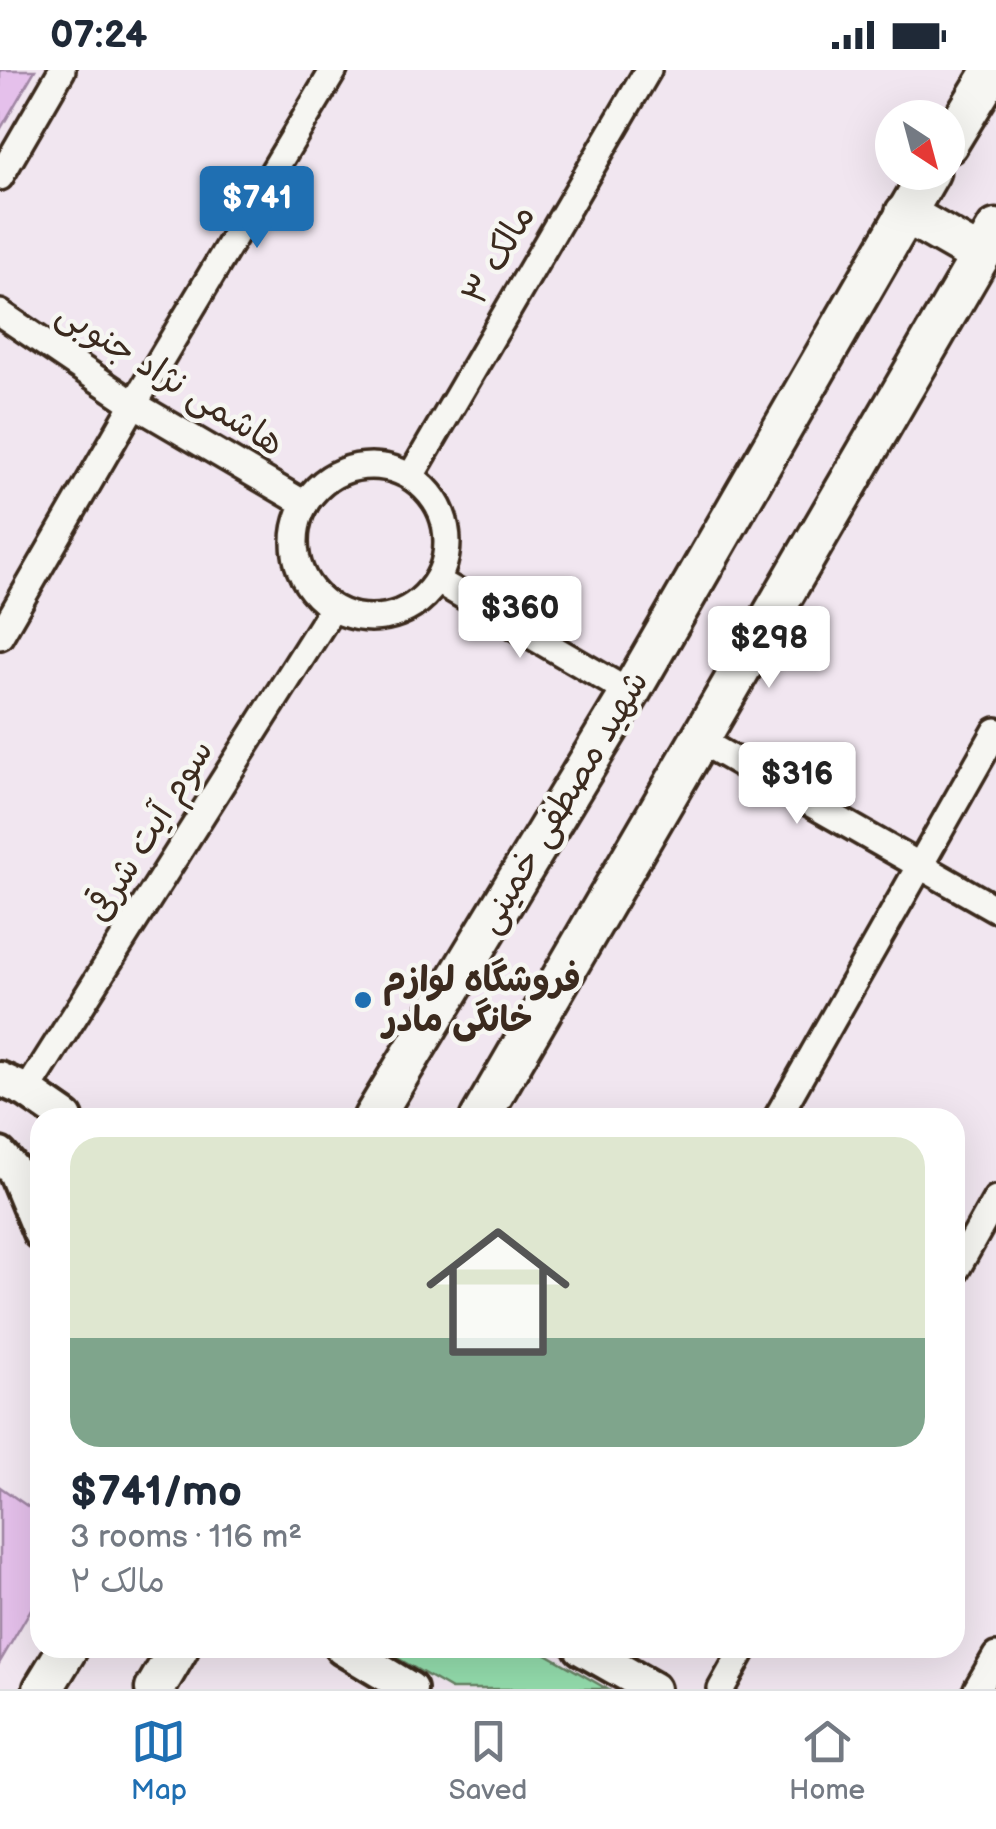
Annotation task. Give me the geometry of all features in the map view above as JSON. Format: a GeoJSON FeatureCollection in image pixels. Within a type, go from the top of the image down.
{"type":"FeatureCollection","features":[{"type":"Feature","properties":{"kind":"main road"},"geometry":{"type":"LineString","coordinates":[[965,116],[993,70]]}},
{"type":"Feature","properties":{"kind":"main road","name":"شهید مصطفی خمینی"},"geometry":{"type":"LineString","coordinates":[[380,1108],[630,692],[919,190]]}},
{"type":"Feature","properties":{"kind":"main road"},"geometry":{"type":"LineString","coordinates":[[486,1108],[988,242],[905,213]]}},
{"type":"Feature","properties":{"kind":"main road"},"geometry":{"type":"LineString","coordinates":[[43,1689],[62,1658]]}},
{"type":"Feature","properties":{"kind":"main road"},"geometry":{"type":"LineString","coordinates":[[155,1689],[173,1658]]}},
{"type":"Feature","properties":{"kind":"street"},"geometry":{"type":"LineString","coordinates":[[0,176],[62,70]]}},
{"type":"Feature","properties":{"kind":"street"},"geometry":{"type":"LineString","coordinates":[[0,636],[334,70]]}},
{"type":"Feature","properties":{"kind":"street","name":"مالک ۳"},"geometry":{"type":"LineString","coordinates":[[410,476],[648,70]]}},
{"type":"Feature","properties":{"kind":"street","name":"هاشمی نژاد جنوبی"},"geometry":{"type":"LineString","coordinates":[[0,313],[134,404],[305,504]]}},
{"type":"Feature","properties":{"kind":"street"},"geometry":{"type":"LineString","coordinates":[[364,466],[388,468],[410,476],[435,501],[448,535],[438,581],[422,600],[402,613],[379,619],[354,618],[332,609],[314,594],[294,550],[296,526],[305,504],[320,485],[341,472],[364,466]]}},
{"type":"Feature","properties":{"kind":"street"},"geometry":{"type":"LineString","coordinates":[[438,581],[630,692]]}},
{"type":"Feature","properties":{"kind":"street","name":"سوم آیت شرقی"},"geometry":{"type":"LineString","coordinates":[[13,1085],[332,609]]}},
{"type":"Feature","properties":{"kind":"street"},"geometry":{"type":"LineString","coordinates":[[783,1108],[996,731]]}},
{"type":"Feature","properties":{"kind":"street"},"geometry":{"type":"LineString","coordinates":[[702,741],[996,909]]}},
{"type":"Feature","properties":{"kind":"street"},"geometry":{"type":"LineString","coordinates":[[13,1085],[50,1108]]}},
{"type":"Feature","properties":{"kind":"street"},"geometry":{"type":"LineString","coordinates":[[0,1155],[15,1172],[30,1209]]}},
{"type":"Feature","properties":{"kind":"street"},"geometry":{"type":"LineString","coordinates":[[965,1254],[996,1199]]}},
{"type":"Feature","properties":{"kind":"street"},"geometry":{"type":"LineString","coordinates":[[977,1689],[996,1656]]}},
{"type":"Feature","properties":{"kind":"street"},"geometry":{"type":"LineString","coordinates":[[359,1658],[410,1689]]}},
{"type":"Feature","properties":{"kind":"street"},"geometry":{"type":"LineString","coordinates":[[599,1658],[653,1689]]}},
{"type":"Feature","properties":{"kind":"street"},"geometry":{"type":"LineString","coordinates":[[720,1689],[738,1658]]}},
{"type":"Feature","properties":{"kind":"green space"},"geometry":{"type":"Polygon","coordinates":[[[397,1658],[553,1658],[607,1689],[451,1689],[397,1658]]]}},
{"type":"Feature","properties":{"kind":"building"},"geometry":{"type":"Polygon","coordinates":[[[0,70],[35,70],[0,130],[0,70]]]}},
{"type":"Feature","properties":{"kind":"building"},"geometry":{"type":"Polygon","coordinates":[[[0,1487],[30,1508],[30,1611],[0,1662],[0,1487]]]}},
{"type":"Feature","properties":{"kind":"place","name":"فروشگاه لوازم خانگی مادر"},"geometry":{"type":"Point","coordinates":[363,1000]}}]}
